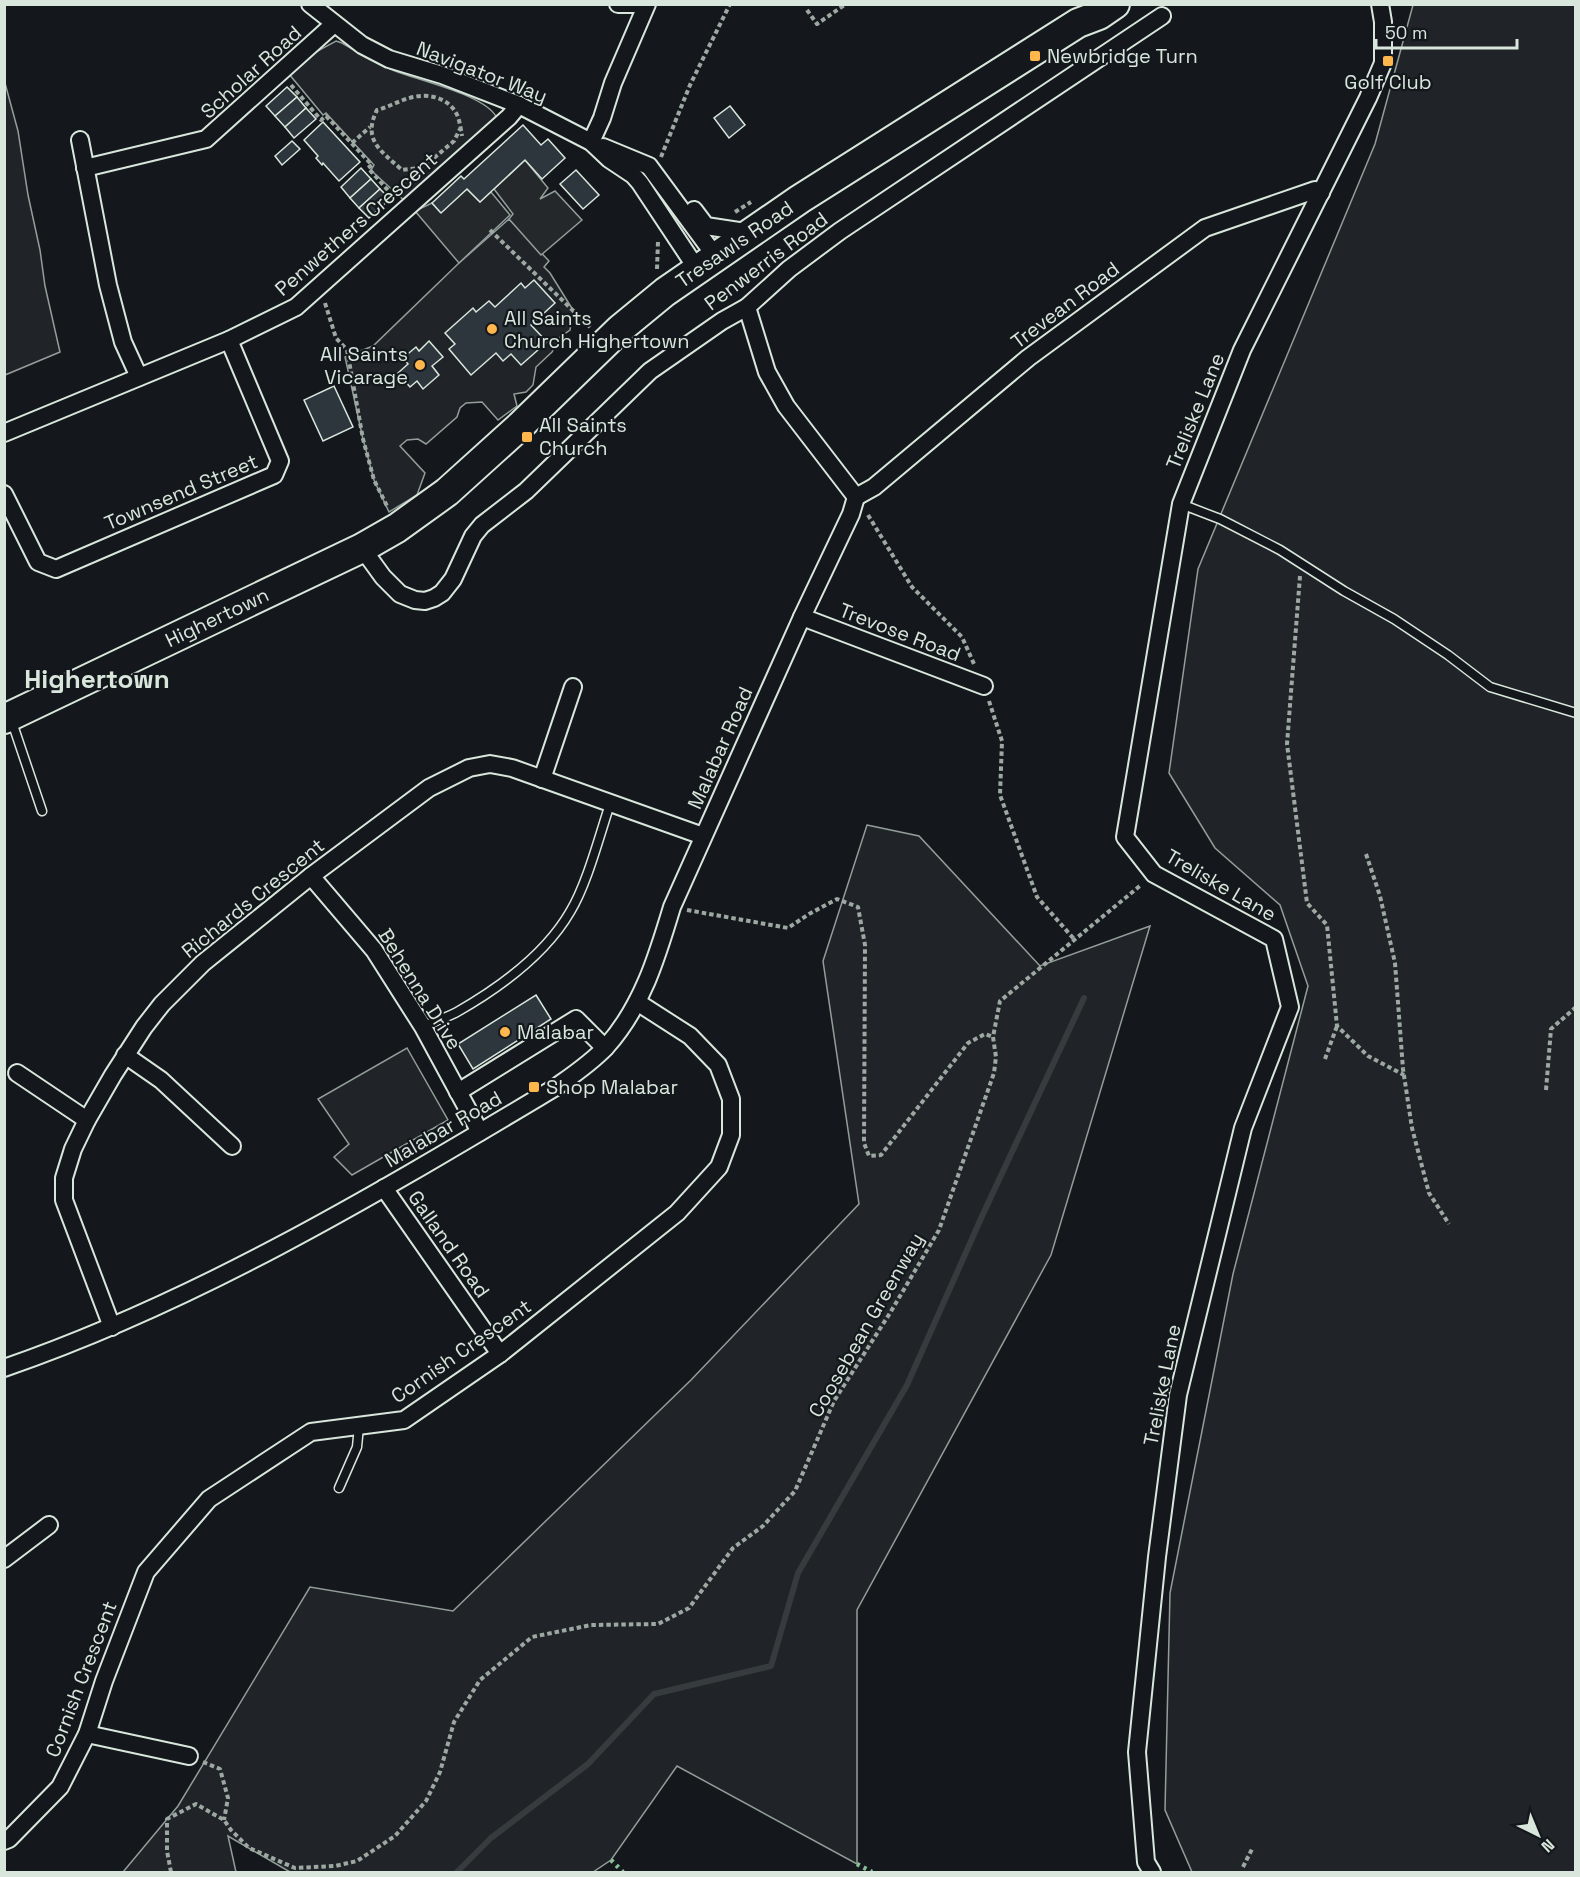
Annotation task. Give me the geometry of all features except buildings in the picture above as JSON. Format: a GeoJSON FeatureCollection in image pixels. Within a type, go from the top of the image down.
{"type":"FeatureCollection","features":[{"type":"Feature","properties":{"kind":"highway","name":"Tresawls Road"},"geometry":{"type":"LineString","coordinates":[[362,548],[397,528],[447,492],[520,426],[606,342],[665,292],[800,199],[1085,14],[1099,15],[1115,4]]}},
{"type":"Feature","properties":{"kind":"highway","name":"Highertown"},"geometry":{"type":"LineString","coordinates":[[6,713],[362,548]]}},
{"type":"Feature","properties":{"kind":"street","name":"Navigator Way"},"geometry":{"type":"LineString","coordinates":[[310,4],[362,45],[390,59],[442,75],[519,105],[591,142],[640,183],[707,263]]}},
{"type":"Feature","properties":{"kind":"street"},"geometry":{"type":"LineString","coordinates":[[618,4],[640,4]]}},
{"type":"Feature","properties":{"kind":"street"},"geometry":{"type":"LineString","coordinates":[[647,4],[619,67],[602,118],[591,142],[654,162],[706,226],[752,233]]}},
{"type":"Feature","properties":{"kind":"street","name":"Treliske Lane"},"geometry":{"type":"LineString","coordinates":[[1152,1872],[1146,1862],[1137,1752],[1157,1557],[1178,1395],[1243,1128],[1290,1007],[1274,939],[1154,874],[1125,837],[1181,504],[1242,350],[1368,98],[1383,63],[1383,22],[1380,4]]}},
{"type":"Feature","properties":{"kind":"street","name":"Penwerris Road"},"geometry":{"type":"LineString","coordinates":[[362,548],[383,578],[400,594],[425,601],[442,593],[453,579],[473,536],[482,525],[526,491],[650,371],[722,321],[747,307],[789,268],[840,231],[1162,16]]}},
{"type":"Feature","properties":{"kind":"street","name":"Scholar Road"},"geometry":{"type":"LineString","coordinates":[[85,168],[206,140],[334,24]]}},
{"type":"Feature","properties":{"kind":"street","name":"Penwethers Crescent"},"geometry":{"type":"LineString","coordinates":[[4,433],[229,340],[296,308],[407,210],[509,117],[519,105]]}},
{"type":"Feature","properties":{"kind":"street"},"geometry":{"type":"LineString","coordinates":[[80,140],[108,285],[123,342],[139,377]]}},
{"type":"Feature","properties":{"kind":"street"},"geometry":{"type":"LineString","coordinates":[[654,162],[707,263]]}},
{"type":"Feature","properties":{"kind":"street","name":"Trevean Road"},"geometry":{"type":"LineString","coordinates":[[856,497],[874,487],[1028,358],[1205,228],[1315,190],[1321,193]]}},
{"type":"Feature","properties":{"kind":"street"},"geometry":{"type":"LineString","coordinates":[[747,307],[767,372],[786,406],[856,497]]}},
{"type":"Feature","properties":{"kind":"street","name":"Townsend Street"},"geometry":{"type":"LineString","coordinates":[[4,494],[38,562],[56,569],[274,475],[280,461],[229,340]]}},
{"type":"Feature","properties":{"kind":"street","name":"Malabar Road"},"geometry":{"type":"LineString","coordinates":[[5,1366],[112,1327],[290,1242],[556,1087],[605,1048],[624,1024],[637,1002],[657,956],[672,907],[802,617],[851,514],[856,497]]}},
{"type":"Feature","properties":{"kind":"street","name":"Trevose Road"},"geometry":{"type":"LineString","coordinates":[[802,617],[984,686]]}},
{"type":"Feature","properties":{"kind":"street"},"geometry":{"type":"LineString","coordinates":[[542,779],[573,687]]}},
{"type":"Feature","properties":{"kind":"street","name":"Richards Crescent"},"geometry":{"type":"LineString","coordinates":[[112,1327],[64,1200],[64,1178],[73,1149],[87,1120],[125,1055],[162,1004],[203,963],[311,876],[429,788],[469,768],[490,764],[512,768],[703,836]]}},
{"type":"Feature","properties":{"kind":"street","name":"Behenna Drive"},"geometry":{"type":"LineString","coordinates":[[311,876],[374,950],[423,1027],[480,1132]]}},
{"type":"Feature","properties":{"kind":"street","name":"Cornish Crescent"},"geometry":{"type":"LineString","coordinates":[[4,1840],[9,1839],[60,1787],[87,1734],[104,1681],[146,1572],[209,1499],[311,1432],[404,1420],[500,1354],[677,1213],[719,1167],[731,1136],[731,1099],[718,1065],[690,1036],[637,1002]]}},
{"type":"Feature","properties":{"kind":"street"},"geometry":{"type":"LineString","coordinates":[[458,1092],[576,1018],[605,1048]]}},
{"type":"Feature","properties":{"kind":"street"},"geometry":{"type":"LineString","coordinates":[[125,1055],[161,1080],[232,1146]]}},
{"type":"Feature","properties":{"kind":"street"},"geometry":{"type":"LineString","coordinates":[[17,1073],[87,1120]]}},
{"type":"Feature","properties":{"kind":"street","name":"Galland Road"},"geometry":{"type":"LineString","coordinates":[[384,1188],[500,1354]]}},
{"type":"Feature","properties":{"kind":"street"},"geometry":{"type":"LineString","coordinates":[[4,1559],[49,1525]]}},
{"type":"Feature","properties":{"kind":"street"},"geometry":{"type":"LineString","coordinates":[[87,1734],[189,1756]]}},
{"type":"Feature","properties":{"kind":"lane"},"geometry":{"type":"LineString","coordinates":[[1181,504],[1220,519],[1280,550],[1344,591],[1394,619],[1448,655],[1490,687],[1575,713]]}},
{"type":"Feature","properties":{"kind":"lane"},"geometry":{"type":"LineString","coordinates":[[6,713],[42,811]]}},
{"type":"Feature","properties":{"kind":"lane"},"geometry":{"type":"LineString","coordinates":[[423,1027],[455,1013],[479,998],[544,947],[570,912],[583,883],[610,804]]}},
{"type":"Feature","properties":{"kind":"lane"},"geometry":{"type":"LineString","coordinates":[[339,1488],[357,1447],[359,1426]]}},
{"type":"Feature","properties":{"kind":"path"},"geometry":{"type":"LineString","coordinates":[[654,162],[730,4]]}},
{"type":"Feature","properties":{"kind":"path"},"geometry":{"type":"LineString","coordinates":[[807,10],[817,24],[846,4]]}},
{"type":"Feature","properties":{"kind":"path"},"geometry":{"type":"LineString","coordinates":[[281,73],[321,120],[326,116],[352,143],[372,165],[368,168],[407,210]]}},
{"type":"Feature","properties":{"kind":"path"},"geometry":{"type":"LineString","coordinates":[[352,143],[370,127],[376,110],[414,96],[428,96],[441,98],[451,106],[458,117],[465,147],[469,153]]}},
{"type":"Feature","properties":{"kind":"path"},"geometry":{"type":"LineString","coordinates":[[370,127],[379,147],[402,170],[418,168],[432,161],[454,141],[460,129]]}},
{"type":"Feature","properties":{"kind":"path"},"geometry":{"type":"LineString","coordinates":[[490,230],[606,342]]}},
{"type":"Feature","properties":{"kind":"path"},"geometry":{"type":"LineString","coordinates":[[318,289],[336,338],[347,350],[363,439],[374,480],[397,528]]}},
{"type":"Feature","properties":{"kind":"path"},"geometry":{"type":"LineString","coordinates":[[856,497],[912,587],[962,637],[984,686],[1002,741],[1000,795],[1036,897],[1074,939]]}},
{"type":"Feature","properties":{"kind":"path"},"geometry":{"type":"LineString","coordinates":[[1300,563],[1287,744],[1307,903],[1327,925],[1338,1026],[1325,1059]]}},
{"type":"Feature","properties":{"kind":"path"},"geometry":{"type":"LineString","coordinates":[[1366,854],[1380,896],[1395,963],[1404,1075],[1412,1128],[1429,1193],[1449,1224]]}},
{"type":"Feature","properties":{"kind":"path","name":"Coosebean Greenway"},"geometry":{"type":"LineString","coordinates":[[171,1872],[167,1851],[167,1820],[196,1804],[224,1820],[249,1848],[295,1868],[335,1866],[357,1861],[395,1836],[426,1801],[440,1772],[454,1722],[480,1680],[532,1637],[591,1625],[658,1624],[689,1608],[733,1548],[763,1526],[795,1491],[834,1401],[939,1230],[994,1073],[996,1057],[993,1037],[1000,1001],[1154,874]]}},
{"type":"Feature","properties":{"kind":"path"},"geometry":{"type":"LineString","coordinates":[[672,907],[788,928],[837,899],[858,907],[865,945],[864,1143],[869,1156],[881,1155],[968,1043],[985,1034],[993,1037]]}},
{"type":"Feature","properties":{"kind":"path"},"geometry":{"type":"LineString","coordinates":[[1546,1090],[1551,1029],[1575,1007]]}},
{"type":"Feature","properties":{"kind":"path"},"geometry":{"type":"LineString","coordinates":[[1338,1026],[1368,1056],[1404,1075]]}},
{"type":"Feature","properties":{"kind":"path"},"geometry":{"type":"LineString","coordinates":[[189,1756],[220,1769],[228,1798],[224,1820]]}},
{"type":"Feature","properties":{"kind":"path"},"geometry":{"type":"LineString","coordinates":[[1243,1868],[1252,1849]]}},
{"type":"Feature","properties":{"kind":"shaded area"},"geometry":{"type":"Polygon","coordinates":[[[1413,5],[1575,5],[1575,1872],[1192,1872],[1165,1810],[1170,1593],[1233,1274],[1308,986],[1280,905],[1215,848],[1169,773],[1198,569],[1375,144],[1413,5]]]}},
{"type":"Feature","properties":{"kind":"shaded area"},"geometry":{"type":"Polygon","coordinates":[[[336,41],[395,71],[467,96],[492,111],[497,119],[408,204],[371,170],[374,165],[326,113],[323,115],[289,74],[312,54],[336,41]]]}},
{"type":"Feature","properties":{"kind":"shaded area"},"geometry":{"type":"Polygon","coordinates":[[[5,83],[18,131],[45,286],[60,352],[5,375],[5,83]]]}},
{"type":"Feature","properties":{"kind":"shaded area"},"geometry":{"type":"Polygon","coordinates":[[[525,160],[548,188],[540,199],[555,191],[582,220],[541,255],[509,219],[513,214],[494,189],[525,160]]]}},
{"type":"Feature","properties":{"kind":"shaded area"},"geometry":{"type":"Polygon","coordinates":[[[467,189],[480,202],[491,192],[510,215],[459,263],[415,211],[432,203],[440,212],[467,189]]]}},
{"type":"Feature","properties":{"kind":"shaded area"},"geometry":{"type":"Polygon","coordinates":[[[509,219],[549,261],[544,267],[573,310],[570,330],[560,337],[552,352],[536,367],[533,385],[526,392],[514,394],[517,406],[498,420],[482,402],[466,403],[460,408],[457,417],[426,444],[418,439],[407,440],[400,446],[425,473],[417,495],[389,512],[374,480],[345,357],[373,346],[459,263],[509,219]]]}},
{"type":"Feature","properties":{"kind":"shaded area"},"geometry":{"type":"Polygon","coordinates":[[[867,825],[919,836],[1040,966],[1150,926],[1051,1255],[857,1610],[857,1864],[677,1766],[611,1860],[593,1872],[290,1872],[228,1836],[236,1872],[123,1872],[178,1806],[310,1587],[453,1611],[691,1380],[859,1204],[823,961],[867,825]]]}},
{"type":"Feature","properties":{"kind":"shaded area"},"geometry":{"type":"Polygon","coordinates":[[[407,1048],[448,1120],[352,1175],[334,1157],[349,1144],[318,1099],[407,1048]]]}},
{"type":"Feature","properties":{"kind":"waterway"},"geometry":{"type":"LineString","coordinates":[[457,1872],[491,1838],[588,1764],[654,1694],[771,1666],[798,1573],[907,1385],[983,1214],[1084,998]]}},
{"type":"Feature","properties":{"kind":"hedge"},"geometry":{"type":"LineString","coordinates":[[611,1860],[623,1872]]}},
{"type":"Feature","properties":{"kind":"hedge"},"geometry":{"type":"LineString","coordinates":[[857,1864],[872,1872]]}},
{"type":"Feature","properties":{"kind":"place","name":"Newbridge Turn"},"geometry":{"type":"Point","coordinates":[1035,56]}},
{"type":"Feature","properties":{"kind":"place","name":"Golf Club"},"geometry":{"type":"Point","coordinates":[1388,61]}},
{"type":"Feature","properties":{"kind":"place","name":"All Saints Church Highertown"},"geometry":{"type":"Point","coordinates":[492,329]}},
{"type":"Feature","properties":{"kind":"place","name":"All Saints Vicarage"},"geometry":{"type":"Point","coordinates":[420,365]}},
{"type":"Feature","properties":{"kind":"place","name":"All Saints Church"},"geometry":{"type":"Point","coordinates":[527,437]}},
{"type":"Feature","properties":{"kind":"place","name":"Malabar"},"geometry":{"type":"Point","coordinates":[505,1032]}},
{"type":"Feature","properties":{"kind":"place","name":"Shop Malabar"},"geometry":{"type":"Point","coordinates":[534,1087]}},
{"type":"Feature","properties":{"kind":"district","name":"Highertown"},"geometry":{"type":"Point","coordinates":[97,679]}}]}
